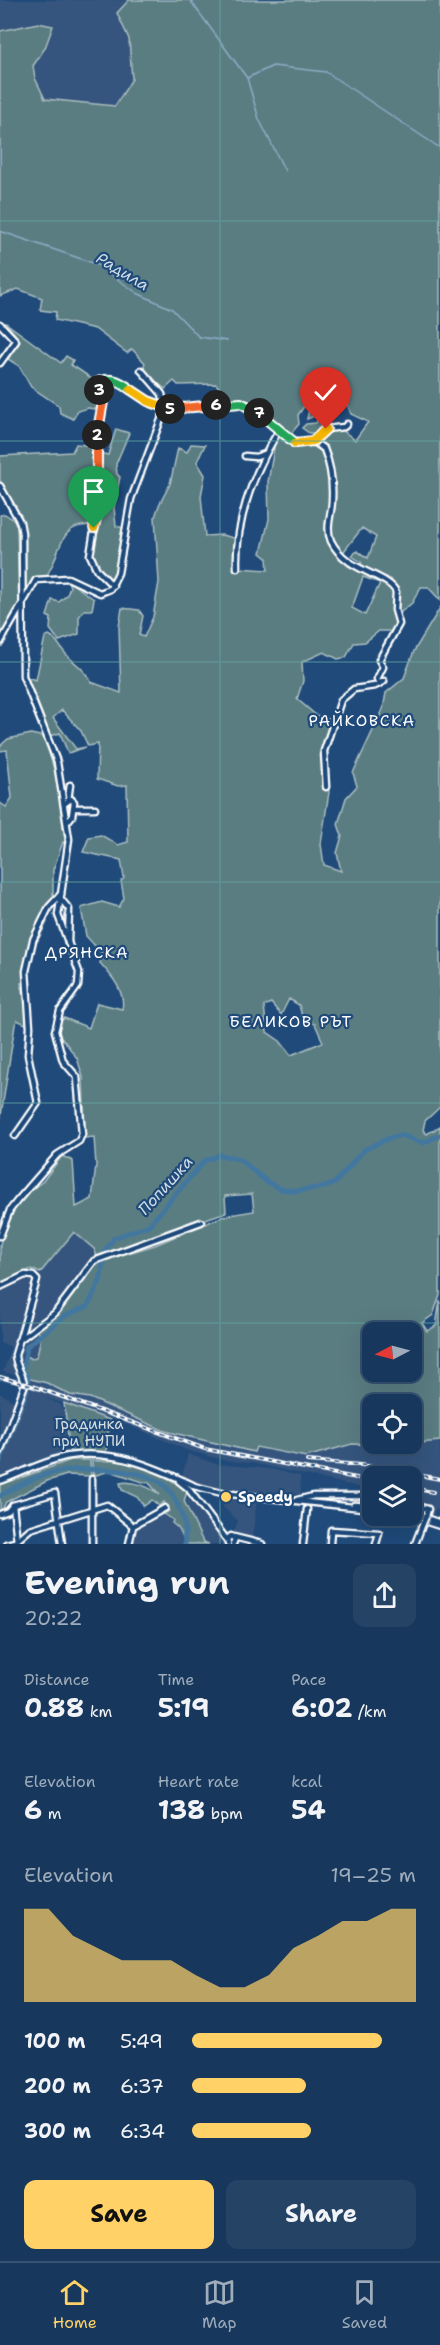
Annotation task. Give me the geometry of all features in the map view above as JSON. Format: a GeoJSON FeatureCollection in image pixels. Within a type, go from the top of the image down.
{"type":"FeatureCollection","features":[{"type":"Feature","properties":{"kind":"street"},"geometry":{"type":"LineString","coordinates":[[0,324],[16,341],[0,363]]}},
{"type":"Feature","properties":{"kind":"street"},"geometry":{"type":"LineString","coordinates":[[0,644],[38,579],[68,578],[100,593],[113,586],[118,573],[131,499],[165,408],[162,394],[141,370]]}},
{"type":"Feature","properties":{"kind":"street"},"geometry":{"type":"LineString","coordinates":[[113,586],[97,570],[90,555],[98,508],[96,450],[103,402],[96,383],[103,379],[113,379],[148,401],[165,408],[241,403],[253,408],[295,442],[313,441],[324,449],[333,496],[328,523],[330,540],[343,558],[357,569],[390,584],[396,592],[395,610],[399,624],[379,660],[383,669],[377,678],[381,682],[354,689],[341,700],[324,751],[326,787]]}},
{"type":"Feature","properties":{"kind":"street"},"geometry":{"type":"LineString","coordinates":[[313,441],[326,429],[344,427],[347,424]]}},
{"type":"Feature","properties":{"kind":"street"},"geometry":{"type":"LineString","coordinates":[[237,568],[239,528],[265,454],[279,430]]}},
{"type":"Feature","properties":{"kind":"street"},"geometry":{"type":"LineString","coordinates":[[245,456],[256,457],[265,454]]}},
{"type":"Feature","properties":{"kind":"street"},"geometry":{"type":"LineString","coordinates":[[0,486],[20,522],[22,533],[21,610],[24,681],[55,754],[66,802],[69,852],[58,915],[79,980],[74,994],[58,1016],[54,1031],[63,1061],[77,1077],[82,1115],[81,1139],[57,1155],[17,1201],[10,1210],[0,1236]]}},
{"type":"Feature","properties":{"kind":"street"},"geometry":{"type":"LineString","coordinates":[[66,802],[70,785]]}},
{"type":"Feature","properties":{"kind":"street"},"geometry":{"type":"LineString","coordinates":[[66,802],[73,801],[72,816],[67,822]]}},
{"type":"Feature","properties":{"kind":"street"},"geometry":{"type":"LineString","coordinates":[[73,808],[95,808]]}},
{"type":"Feature","properties":{"kind":"street"},"geometry":{"type":"LineString","coordinates":[[61,896],[69,909],[68,944]]}},
{"type":"Feature","properties":{"kind":"street"},"geometry":{"type":"LineString","coordinates":[[15,1136],[38,1103],[28,1055],[30,1027],[26,971],[28,952],[49,907],[61,896]]}},
{"type":"Feature","properties":{"kind":"street"},"geometry":{"type":"LineString","coordinates":[[18,1341],[50,1317],[90,1264],[106,1256],[201,1222]]}},
{"type":"Feature","properties":{"kind":"street"},"geometry":{"type":"LineString","coordinates":[[0,1287],[26,1275],[36,1279],[18,1341],[15,1361],[25,1380],[24,1387],[0,1452]]}},
{"type":"Feature","properties":{"kind":"street"},"geometry":{"type":"LineString","coordinates":[[0,1481],[67,1456],[91,1455],[119,1457],[172,1475],[192,1488],[208,1491]]}},
{"type":"Feature","properties":{"kind":"street"},"geometry":{"type":"LineString","coordinates":[[92,1479],[92,1544]]}},
{"type":"Feature","properties":{"kind":"street"},"geometry":{"type":"LineString","coordinates":[[192,1488],[294,1501],[362,1507]]}},
{"type":"Feature","properties":{"kind":"street"},"geometry":{"type":"LineString","coordinates":[[192,1488],[199,1501],[230,1541],[245,1540],[262,1544]]}},
{"type":"Feature","properties":{"kind":"street"},"geometry":{"type":"LineString","coordinates":[[199,1501],[198,1494],[202,1491]]}},
{"type":"Feature","properties":{"kind":"street"},"geometry":{"type":"LineString","coordinates":[[0,1514],[13,1505],[55,1493],[62,1544]]}},
{"type":"Feature","properties":{"kind":"street"},"geometry":{"type":"LineString","coordinates":[[294,1501],[313,1496],[362,1496]]}},
{"type":"Feature","properties":{"kind":"street"},"geometry":{"type":"LineString","coordinates":[[13,1505],[17,1542]]}},
{"type":"Feature","properties":{"kind":"street"},"geometry":{"type":"LineString","coordinates":[[6,1544],[17,1542],[30,1529],[107,1505],[133,1526]]}},
{"type":"Feature","properties":{"kind":"street"},"geometry":{"type":"LineString","coordinates":[[129,1544],[133,1526],[165,1508]]}},
{"type":"Feature","properties":{"kind":"street"},"geometry":{"type":"LineString","coordinates":[[422,1508],[428,1509],[422,1526]]}},
{"type":"Feature","properties":{"kind":"street"},"geometry":{"type":"LineString","coordinates":[[303,1544],[307,1509]]}},
{"type":"Feature","properties":{"kind":"street"},"geometry":{"type":"LineString","coordinates":[[422,1517],[440,1524]]}},
{"type":"Feature","properties":{"kind":"street"},"geometry":{"type":"LineString","coordinates":[[422,1519],[440,1524]]}},
{"type":"Feature","properties":{"kind":"street"},"geometry":{"type":"LineString","coordinates":[[415,1544],[422,1526]]}},
{"type":"Feature","properties":{"kind":"street"},"geometry":{"type":"LineString","coordinates":[[330,1544],[332,1530],[379,1533],[376,1544]]}},
{"type":"Feature","properties":{"kind":"shaded area"},"geometry":{"type":"Polygon","coordinates":[[[0,0],[129,0],[117,13],[129,39],[132,79],[115,106],[45,99],[35,78],[33,66],[40,53],[0,31],[0,0]]]}},
{"type":"Feature","properties":{"kind":"shaded area"},"geometry":{"type":"Polygon","coordinates":[[[74,1232],[94,1249],[97,1256],[53,1313],[26,1333],[40,1273],[74,1232]]]}},
{"type":"Feature","properties":{"kind":"shaded area"},"geometry":{"type":"Polygon","coordinates":[[[30,1276],[35,1278],[21,1335],[23,1340],[37,1330],[41,1336],[37,1356],[32,1359],[27,1357],[24,1369],[26,1378],[47,1383],[70,1395],[90,1398],[165,1431],[254,1452],[255,1447],[305,1457],[352,1444],[362,1444],[362,1454],[422,1454],[422,1443],[440,1441],[440,1510],[435,1510],[432,1519],[422,1516],[422,1466],[362,1466],[362,1488],[252,1463],[227,1461],[189,1451],[116,1420],[46,1398],[61,1405],[63,1410],[67,1454],[0,1477],[0,1465],[27,1391],[24,1389],[25,1378],[0,1371],[4,1370],[11,1347],[0,1343],[0,1290],[30,1276]]]}},
{"type":"Feature","properties":{"kind":"shaded area"},"geometry":{"type":"Polygon","coordinates":[[[0,1393],[16,1403],[0,1442],[0,1393]]]}},
{"type":"Feature","properties":{"kind":"shaded area"},"geometry":{"type":"Polygon","coordinates":[[[188,1454],[216,1464],[271,1469],[300,1476],[301,1494],[258,1494],[197,1485],[182,1476],[188,1454]]]}},
{"type":"Feature","properties":{"kind":"shaded area"},"geometry":{"type":"Polygon","coordinates":[[[224,1496],[257,1500],[252,1538],[233,1533],[238,1521],[223,1507],[224,1496]]]}},
{"type":"Feature","properties":{"kind":"shaded area"},"geometry":{"type":"Polygon","coordinates":[[[192,1499],[224,1544],[204,1544],[184,1500],[192,1499]]]}},
{"type":"Feature","properties":{"kind":"shaded area"},"geometry":{"type":"Polygon","coordinates":[[[160,1512],[173,1520],[172,1523],[178,1528],[187,1544],[130,1544],[134,1526],[160,1512]]]}},
{"type":"Feature","properties":{"kind":"green space"},"geometry":{"type":"Polygon","coordinates":[[[129,0],[440,0],[440,600],[428,587],[421,587],[412,603],[401,612],[394,635],[388,631],[379,631],[365,642],[354,643],[346,657],[338,659],[324,652],[302,662],[303,681],[297,699],[317,716],[335,721],[330,730],[324,763],[329,792],[321,844],[324,865],[341,871],[337,853],[342,836],[338,824],[346,798],[357,786],[353,773],[383,709],[386,693],[404,678],[414,651],[440,608],[440,1107],[425,1121],[423,1130],[427,1134],[440,1126],[440,1295],[433,1315],[422,1323],[427,1331],[436,1326],[440,1300],[440,1441],[422,1443],[422,1394],[362,1394],[362,1444],[352,1444],[306,1457],[256,1447],[254,1452],[165,1431],[90,1398],[70,1395],[47,1383],[26,1378],[24,1369],[27,1356],[32,1359],[37,1356],[41,1336],[37,1330],[56,1314],[95,1263],[155,1245],[224,1216],[254,1211],[252,1194],[225,1196],[226,1212],[97,1256],[94,1249],[74,1232],[40,1273],[31,1269],[0,1285],[0,1244],[13,1204],[43,1181],[62,1156],[73,1161],[76,1207],[92,1199],[96,1165],[94,1137],[85,1138],[83,1077],[77,1058],[59,1034],[60,1023],[64,1018],[89,1028],[97,1003],[122,1009],[123,1003],[117,984],[100,963],[105,957],[86,936],[81,908],[102,902],[119,907],[124,898],[121,860],[83,852],[89,837],[101,835],[118,845],[128,842],[127,785],[118,786],[97,779],[98,744],[88,746],[81,731],[62,710],[53,718],[76,749],[86,747],[68,753],[60,733],[50,736],[26,677],[36,680],[45,637],[49,635],[81,668],[91,682],[121,693],[119,627],[122,608],[139,610],[143,616],[139,635],[144,637],[153,617],[159,582],[155,517],[170,484],[178,448],[187,452],[191,444],[205,445],[197,462],[205,475],[201,496],[205,536],[222,535],[238,539],[240,568],[268,570],[267,558],[261,553],[269,519],[268,482],[277,431],[297,444],[316,443],[321,449],[329,471],[332,502],[335,499],[326,451],[318,440],[326,435],[330,426],[342,430],[355,440],[368,422],[351,414],[346,401],[328,407],[330,419],[324,419],[324,424],[328,427],[322,433],[309,433],[302,428],[306,424],[316,423],[318,418],[314,416],[307,419],[310,404],[307,402],[298,415],[299,424],[289,436],[250,401],[226,401],[226,396],[216,384],[178,385],[174,381],[165,389],[142,369],[145,363],[132,349],[127,353],[95,329],[55,320],[56,312],[40,310],[42,298],[18,289],[0,296],[0,31],[38,23],[53,26],[45,48],[33,66],[35,78],[45,99],[115,106],[132,79],[129,39],[117,13],[129,0]],[[362,528],[341,555],[348,566],[358,571],[363,569],[361,562],[352,556],[357,551],[368,558],[376,537],[362,528]],[[363,577],[352,608],[365,615],[380,583],[363,577]],[[289,999],[281,1015],[271,1003],[264,1006],[267,1032],[280,1041],[291,1055],[323,1042],[315,1024],[303,1020],[299,1005],[289,999]]]}},
{"type":"Feature","properties":{"kind":"green space"},"geometry":{"type":"Polygon","coordinates":[[[6,323],[61,363],[66,356],[73,360],[71,365],[90,377],[98,388],[101,401],[100,410],[88,408],[78,411],[73,419],[60,413],[59,406],[31,387],[19,366],[8,359],[19,339],[6,323]]]}},
{"type":"Feature","properties":{"kind":"green space"},"geometry":{"type":"Polygon","coordinates":[[[116,429],[129,433],[116,464],[117,474],[120,477],[114,508],[116,526],[123,528],[115,574],[110,585],[89,555],[94,526],[85,525],[72,529],[67,534],[47,576],[31,583],[23,601],[24,532],[0,480],[0,456],[72,452],[76,444],[94,446],[94,452],[108,455],[116,429]]]}},
{"type":"Feature","properties":{"kind":"green space"},"geometry":{"type":"Polygon","coordinates":[[[5,514],[14,520],[17,527],[19,603],[18,613],[0,643],[0,515],[5,514]]]}},
{"type":"Feature","properties":{"kind":"green space"},"geometry":{"type":"Polygon","coordinates":[[[68,581],[94,599],[92,610],[84,610],[79,617],[79,634],[59,641],[50,629],[51,618],[47,616],[52,600],[59,602],[67,595],[70,587],[68,581]]]}},
{"type":"Feature","properties":{"kind":"green space"},"geometry":{"type":"Polygon","coordinates":[[[31,734],[44,737],[55,772],[66,845],[63,842],[53,870],[53,903],[44,921],[47,922],[36,944],[30,944],[24,982],[21,983],[30,1026],[17,1020],[15,1025],[0,1122],[0,803],[6,807],[12,798],[7,750],[0,751],[0,746],[8,739],[31,734]]]}},
{"type":"Feature","properties":{"kind":"green space","name":"Градинка при НУПИ"},"geometry":{"type":"Polygon","coordinates":[[[64,1403],[110,1420],[106,1452],[70,1453],[64,1403]]]}},
{"type":"Feature","properties":{"kind":"green space"},"geometry":{"type":"Polygon","coordinates":[[[71,1460],[90,1460],[91,1476],[67,1475],[47,1481],[6,1502],[0,1514],[0,1485],[71,1460]]]}},
{"type":"Feature","properties":{"kind":"green space"},"geometry":{"type":"Polygon","coordinates":[[[92,1460],[116,1461],[134,1465],[163,1476],[180,1486],[187,1492],[184,1501],[203,1542],[209,1544],[187,1544],[178,1528],[172,1523],[173,1520],[164,1514],[169,1511],[164,1502],[159,1506],[152,1500],[144,1506],[137,1497],[122,1490],[120,1483],[130,1482],[141,1485],[160,1495],[148,1482],[110,1471],[93,1476],[92,1460]]]}},
{"type":"Feature","properties":{"kind":"waterway"},"geometry":{"type":"LineString","coordinates":[[190,0],[247,78],[259,119],[285,171]]}},
{"type":"Feature","properties":{"kind":"waterway"},"geometry":{"type":"LineString","coordinates":[[247,78],[273,66],[326,72],[440,148]]}},
{"type":"Feature","properties":{"kind":"waterway","name":"Радила"},"geometry":{"type":"LineString","coordinates":[[0,231],[96,264],[137,293],[172,309],[199,337],[227,341]]}},
{"type":"Feature","properties":{"kind":"waterway","name":"Попишка"},"geometry":{"type":"LineString","coordinates":[[0,1461],[26,1392],[28,1377],[23,1371],[27,1346],[65,1316],[88,1306],[100,1281],[106,1249],[114,1238],[149,1225],[204,1161],[220,1155],[239,1159],[267,1182],[281,1189],[295,1191],[325,1187],[335,1183],[364,1150],[387,1139],[401,1135],[423,1143],[440,1135]]}},
{"type":"Feature","properties":{"kind":"waterway"},"geometry":{"type":"LineString","coordinates":[[0,1496],[51,1473],[94,1469],[129,1472],[157,1481],[167,1488],[183,1520],[185,1544]]}},
{"type":"Feature","properties":{"kind":"railway"},"geometry":{"type":"LineString","coordinates":[[0,1377],[35,1387],[205,1449],[362,1479]]}},
{"type":"Feature","properties":{"kind":"railway"},"geometry":{"type":"LineString","coordinates":[[307,1461],[362,1465],[440,1479]]}},
{"type":"Feature","properties":{"kind":"railway"},"geometry":{"type":"LineString","coordinates":[[422,1490],[433,1492]]}},
{"type":"Feature","properties":{"kind":"place","name":"Speedy"},"geometry":{"type":"Point","coordinates":[226,1497]}},
{"type":"Feature","properties":{"kind":"district","name":"РАЙКОВСКА"},"geometry":{"type":"Point","coordinates":[362,720]}},
{"type":"Feature","properties":{"kind":"district","name":"ДРЯНСКА"},"geometry":{"type":"Point","coordinates":[87,952]}},
{"type":"Feature","properties":{"kind":"district","name":"БЕЛИКОВ РЪТ"},"geometry":{"type":"Point","coordinates":[291,1021]}},
{"type":"Feature","properties":{"kind":"route"},"geometry":{"type":"LineString","coordinates":[[94,528],[98,508],[96,440],[103,402],[96,383],[103,379],[113,379],[148,401],[166,409],[241,403],[253,408],[297,443],[313,441],[326,429]]}}]}
